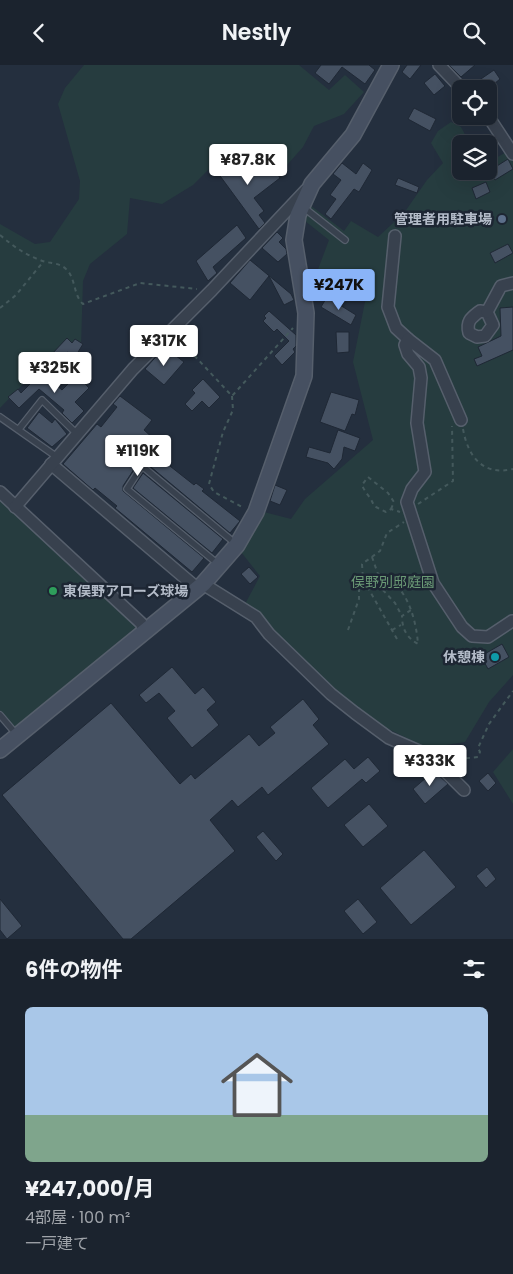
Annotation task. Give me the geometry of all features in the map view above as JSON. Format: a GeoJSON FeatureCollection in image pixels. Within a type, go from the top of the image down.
{"type":"FeatureCollection","features":[{"type":"Feature","properties":{"kind":"street"},"geometry":{"type":"LineString","coordinates":[[15,507],[76,433],[133,369],[212,290],[312,184],[353,135],[391,65]]}},
{"type":"Feature","properties":{"kind":"street"},"geometry":{"type":"LineString","coordinates":[[439,65],[453,80]]}},
{"type":"Feature","properties":{"kind":"street"},"geometry":{"type":"LineString","coordinates":[[494,125],[513,154]]}},
{"type":"Feature","properties":{"kind":"street"},"geometry":{"type":"LineString","coordinates":[[0,750],[200,586],[237,545],[256,512],[304,376],[306,313],[294,241],[301,206],[312,184]]}},
{"type":"Feature","properties":{"kind":"street"},"geometry":{"type":"LineString","coordinates":[[395,236],[388,307],[396,329],[436,360],[461,420]]}},
{"type":"Feature","properties":{"kind":"street"},"geometry":{"type":"LineString","coordinates":[[487,312],[501,287],[513,283]]}},
{"type":"Feature","properties":{"kind":"street"},"geometry":{"type":"LineString","coordinates":[[408,339],[405,345],[408,354],[420,367],[421,379],[417,423],[425,472],[412,489],[408,502],[433,583],[462,627],[472,636],[488,637],[512,621]]}},
{"type":"Feature","properties":{"kind":"street"},"geometry":{"type":"LineString","coordinates":[[54,461],[200,586],[256,617],[282,647],[331,694],[389,738],[420,752],[436,763],[464,790]]}},
{"type":"Feature","properties":{"kind":"street"},"geometry":{"type":"LineString","coordinates":[[0,492],[141,623],[145,631]]}},
{"type":"Feature","properties":{"kind":"lane"},"geometry":{"type":"LineString","coordinates":[[301,206],[344,240]]}},
{"type":"Feature","properties":{"kind":"lane"},"geometry":{"type":"LineString","coordinates":[[19,429],[42,400],[76,433]]}},
{"type":"Feature","properties":{"kind":"lane"},"geometry":{"type":"LineString","coordinates":[[0,417],[19,429],[54,461]]}},
{"type":"Feature","properties":{"kind":"lane"},"geometry":{"type":"LineString","coordinates":[[220,565],[126,489],[142,466],[237,545]]}},
{"type":"Feature","properties":{"kind":"lane"},"geometry":{"type":"LineString","coordinates":[[0,715],[17,735]]}},
{"type":"Feature","properties":{"kind":"path"},"geometry":{"type":"LineString","coordinates":[[0,235],[16,250],[66,268],[71,275],[78,299],[83,304],[140,283],[212,290]]}},
{"type":"Feature","properties":{"kind":"path"},"geometry":{"type":"LineString","coordinates":[[0,308],[16,295],[43,261]]}},
{"type":"Feature","properties":{"kind":"path"},"geometry":{"type":"LineString","coordinates":[[232,396],[306,313]]}},
{"type":"Feature","properties":{"kind":"path"},"geometry":{"type":"LineString","coordinates":[[172,330],[193,356],[232,396],[233,410],[223,432],[209,484],[214,492],[236,506],[256,512]]}},
{"type":"Feature","properties":{"kind":"path"},"geometry":{"type":"LineString","coordinates":[[397,639],[364,580],[362,564],[380,551],[387,533],[453,481],[452,421],[456,408]]}},
{"type":"Feature","properties":{"kind":"path"},"geometry":{"type":"LineString","coordinates":[[461,420],[464,438],[473,458],[486,468],[500,472],[513,469]]}},
{"type":"Feature","properties":{"kind":"path"},"geometry":{"type":"LineString","coordinates":[[391,509],[394,502],[388,493],[368,477],[362,485],[364,492],[372,499],[374,506],[386,512],[391,509],[412,515]]}},
{"type":"Feature","properties":{"kind":"path"},"geometry":{"type":"LineString","coordinates":[[372,557],[381,588],[395,603],[402,617],[402,625],[410,640],[418,644],[417,629],[411,610],[396,583],[388,577],[378,574]]}},
{"type":"Feature","properties":{"kind":"path"},"geometry":{"type":"LineString","coordinates":[[348,630],[359,599],[359,587],[364,580]]}},
{"type":"Feature","properties":{"kind":"path"},"geometry":{"type":"LineString","coordinates":[[402,617],[411,610]]}},
{"type":"Feature","properties":{"kind":"path"},"geometry":{"type":"LineString","coordinates":[[392,630],[402,625]]}},
{"type":"Feature","properties":{"kind":"path"},"geometry":{"type":"LineString","coordinates":[[461,758],[478,757],[480,752],[478,747],[489,724],[513,691]]}},
{"type":"Feature","properties":{"kind":"green space"},"geometry":{"type":"Polygon","coordinates":[[[84,65],[299,65],[329,90],[345,75],[364,92],[344,114],[314,126],[303,147],[287,165],[266,144],[218,160],[193,185],[162,204],[130,198],[127,234],[90,264],[83,281],[81,346],[74,367],[64,380],[24,383],[0,408],[0,224],[35,244],[50,242],[79,199],[80,181],[58,104],[65,88],[84,65]]]}},
{"type":"Feature","properties":{"kind":"green space","name":"俣野別邸庭園"},"geometry":{"type":"Polygon","coordinates":[[[451,122],[452,125],[461,127],[465,135],[452,135],[452,180],[497,180],[497,157],[508,151],[513,159],[513,675],[489,702],[465,742],[427,748],[370,720],[244,606],[260,576],[241,552],[264,512],[291,519],[305,499],[373,440],[353,362],[366,297],[317,272],[329,240],[305,221],[310,205],[344,231],[351,221],[378,237],[404,213],[427,180],[443,163],[431,143],[438,131],[451,122]]]}},
{"type":"Feature","properties":{"kind":"green space","name":"東俣野アローズ球場"},"geometry":{"type":"Polygon","coordinates":[[[0,492],[141,623],[13,730],[0,715],[0,492]]]}},
{"type":"Feature","properties":{"kind":"green space"},"geometry":{"type":"Polygon","coordinates":[[[513,749],[513,804],[493,772],[513,749]]]}},
{"type":"Feature","properties":{"kind":"building"},"geometry":{"type":"Polygon","coordinates":[[[321,65],[369,65],[375,70],[365,84],[342,67],[329,84],[315,73],[321,65]]]}},
{"type":"Feature","properties":{"kind":"building"},"geometry":{"type":"Polygon","coordinates":[[[407,65],[421,65],[410,79],[402,72],[407,65]]]}},
{"type":"Feature","properties":{"kind":"building"},"geometry":{"type":"Polygon","coordinates":[[[449,65],[475,65],[461,77],[449,65]]]}},
{"type":"Feature","properties":{"kind":"building"},"geometry":{"type":"Polygon","coordinates":[[[494,70],[500,79],[497,82],[479,80],[494,70]]]}},
{"type":"Feature","properties":{"kind":"building"},"geometry":{"type":"Polygon","coordinates":[[[435,74],[445,86],[434,95],[424,83],[435,74]]]}},
{"type":"Feature","properties":{"kind":"building"},"geometry":{"type":"Polygon","coordinates":[[[414,108],[436,119],[430,131],[408,119],[414,108]]]}},
{"type":"Feature","properties":{"kind":"building"},"geometry":{"type":"Polygon","coordinates":[[[230,157],[243,173],[260,161],[269,174],[275,170],[280,178],[254,198],[264,211],[259,215],[265,223],[259,229],[215,169],[230,157]]]}},
{"type":"Feature","properties":{"kind":"building"},"geometry":{"type":"Polygon","coordinates":[[[508,159],[513,169],[497,179],[497,166],[508,159]]]}},
{"type":"Feature","properties":{"kind":"building"},"geometry":{"type":"Polygon","coordinates":[[[342,163],[356,174],[363,163],[372,170],[359,192],[354,189],[331,219],[325,214],[336,199],[330,195],[341,180],[333,174],[342,163]]]}},
{"type":"Feature","properties":{"kind":"building"},"geometry":{"type":"Polygon","coordinates":[[[398,178],[419,187],[417,193],[395,185],[398,178]]]}},
{"type":"Feature","properties":{"kind":"building"},"geometry":{"type":"Polygon","coordinates":[[[486,182],[490,192],[476,199],[472,188],[486,182]]]}},
{"type":"Feature","properties":{"kind":"building"},"geometry":{"type":"Polygon","coordinates":[[[237,225],[246,238],[213,267],[217,273],[208,281],[196,261],[237,225]]]}},
{"type":"Feature","properties":{"kind":"building"},"geometry":{"type":"Polygon","coordinates":[[[277,232],[283,238],[279,242],[286,249],[287,254],[278,262],[262,248],[277,232]]]}},
{"type":"Feature","properties":{"kind":"building"},"geometry":{"type":"Polygon","coordinates":[[[508,244],[513,253],[495,263],[490,253],[508,244]]]}},
{"type":"Feature","properties":{"kind":"building"},"geometry":{"type":"Polygon","coordinates":[[[250,260],[291,294],[294,300],[284,305],[269,276],[250,300],[230,283],[250,260]]]}},
{"type":"Feature","properties":{"kind":"building"},"geometry":{"type":"Polygon","coordinates":[[[327,297],[356,315],[351,325],[321,307],[327,297]]]}},
{"type":"Feature","properties":{"kind":"building"},"geometry":{"type":"Polygon","coordinates":[[[513,307],[513,350],[477,366],[474,359],[482,356],[478,347],[501,336],[500,308],[513,307]]]}},
{"type":"Feature","properties":{"kind":"building"},"geometry":{"type":"Polygon","coordinates":[[[269,311],[296,335],[296,346],[293,349],[295,352],[282,365],[274,356],[289,341],[277,329],[274,332],[263,321],[266,318],[264,316],[269,311]]]}},
{"type":"Feature","properties":{"kind":"building"},"geometry":{"type":"Polygon","coordinates":[[[336,332],[349,332],[349,352],[337,353],[336,332]]]}},
{"type":"Feature","properties":{"kind":"building"},"geometry":{"type":"Polygon","coordinates":[[[67,338],[72,343],[75,339],[83,344],[75,357],[67,352],[57,363],[50,356],[67,338]]]}},
{"type":"Feature","properties":{"kind":"building"},"geometry":{"type":"Polygon","coordinates":[[[161,351],[167,357],[171,352],[184,362],[164,385],[145,369],[161,351]]]}},
{"type":"Feature","properties":{"kind":"building"},"geometry":{"type":"Polygon","coordinates":[[[44,370],[51,377],[49,379],[62,390],[77,375],[89,388],[75,402],[84,411],[72,423],[62,413],[64,410],[39,389],[19,408],[8,397],[18,389],[21,393],[44,370]]]}},
{"type":"Feature","properties":{"kind":"building"},"geometry":{"type":"Polygon","coordinates":[[[203,379],[220,397],[209,408],[202,401],[192,411],[185,404],[195,393],[192,390],[203,379]]]}},
{"type":"Feature","properties":{"kind":"building"},"geometry":{"type":"Polygon","coordinates":[[[331,392],[359,400],[355,415],[352,414],[345,431],[320,422],[331,392]]]}},
{"type":"Feature","properties":{"kind":"building"},"geometry":{"type":"Polygon","coordinates":[[[120,396],[152,420],[144,430],[154,439],[150,443],[165,455],[161,459],[194,485],[196,483],[204,489],[202,491],[240,521],[230,533],[145,462],[138,463],[123,486],[123,491],[204,558],[192,572],[115,508],[117,506],[95,488],[93,490],[63,464],[97,424],[101,427],[117,407],[113,404],[120,396]]]}},
{"type":"Feature","properties":{"kind":"building"},"geometry":{"type":"Polygon","coordinates":[[[39,412],[52,423],[55,419],[67,434],[52,447],[27,428],[39,412]]]}},
{"type":"Feature","properties":{"kind":"building"},"geometry":{"type":"Polygon","coordinates":[[[338,430],[360,438],[355,451],[344,447],[342,459],[334,469],[328,463],[306,457],[309,447],[330,453],[338,430]]]}},
{"type":"Feature","properties":{"kind":"building"},"geometry":{"type":"Polygon","coordinates":[[[143,473],[223,539],[212,553],[133,488],[143,473]]]}},
{"type":"Feature","properties":{"kind":"building"},"geometry":{"type":"Polygon","coordinates":[[[275,485],[287,490],[280,505],[270,501],[275,485]]]}},
{"type":"Feature","properties":{"kind":"building"},"geometry":{"type":"Polygon","coordinates":[[[249,567],[258,577],[250,584],[241,574],[249,567]]]}},
{"type":"Feature","properties":{"kind":"building","name":"休憩棟"},"geometry":{"type":"Polygon","coordinates":[[[502,644],[509,657],[488,669],[481,656],[502,644]]]}},
{"type":"Feature","properties":{"kind":"building"},"geometry":{"type":"Polygon","coordinates":[[[172,667],[195,694],[203,687],[216,702],[207,710],[219,725],[192,748],[167,718],[175,711],[159,693],[146,703],[139,695],[172,667]]]}},
{"type":"Feature","properties":{"kind":"building"},"geometry":{"type":"Polygon","coordinates":[[[303,699],[319,719],[313,725],[329,744],[268,795],[262,787],[238,807],[232,800],[210,820],[235,851],[131,939],[123,939],[2,795],[111,703],[180,784],[191,774],[195,779],[249,734],[259,746],[275,733],[270,727],[303,699]]]}},
{"type":"Feature","properties":{"kind":"building"},"geometry":{"type":"Polygon","coordinates":[[[368,757],[380,771],[366,783],[362,779],[328,808],[311,788],[345,759],[354,769],[368,757]]]}},
{"type":"Feature","properties":{"kind":"building"},"geometry":{"type":"Polygon","coordinates":[[[434,771],[448,784],[425,804],[413,789],[434,771]]]}},
{"type":"Feature","properties":{"kind":"building"},"geometry":{"type":"Polygon","coordinates":[[[488,773],[496,783],[488,791],[479,781],[488,773]]]}},
{"type":"Feature","properties":{"kind":"building"},"geometry":{"type":"Polygon","coordinates":[[[369,804],[388,826],[363,847],[344,825],[369,804]]]}},
{"type":"Feature","properties":{"kind":"building"},"geometry":{"type":"Polygon","coordinates":[[[263,831],[283,854],[276,861],[256,837],[263,831]]]}},
{"type":"Feature","properties":{"kind":"building"},"geometry":{"type":"Polygon","coordinates":[[[424,850],[456,887],[411,925],[380,888],[424,850]]]}},
{"type":"Feature","properties":{"kind":"building"},"geometry":{"type":"Polygon","coordinates":[[[487,867],[496,879],[486,888],[476,876],[487,867]]]}},
{"type":"Feature","properties":{"kind":"building"},"geometry":{"type":"Polygon","coordinates":[[[0,899],[22,926],[7,939],[0,930],[0,899]]]}},
{"type":"Feature","properties":{"kind":"building"},"geometry":{"type":"Polygon","coordinates":[[[358,899],[377,922],[363,934],[344,911],[358,899]]]}},
{"type":"Feature","properties":{"kind":"place","name":"管理者用駐車場"},"geometry":{"type":"Point","coordinates":[502,219]}},
{"type":"Feature","properties":{"kind":"place","name":"東俣野アローズ球場"},"geometry":{"type":"Point","coordinates":[53,591]}},
{"type":"Feature","properties":{"kind":"place","name":"休憩棟"},"geometry":{"type":"Point","coordinates":[495,657]}}]}
